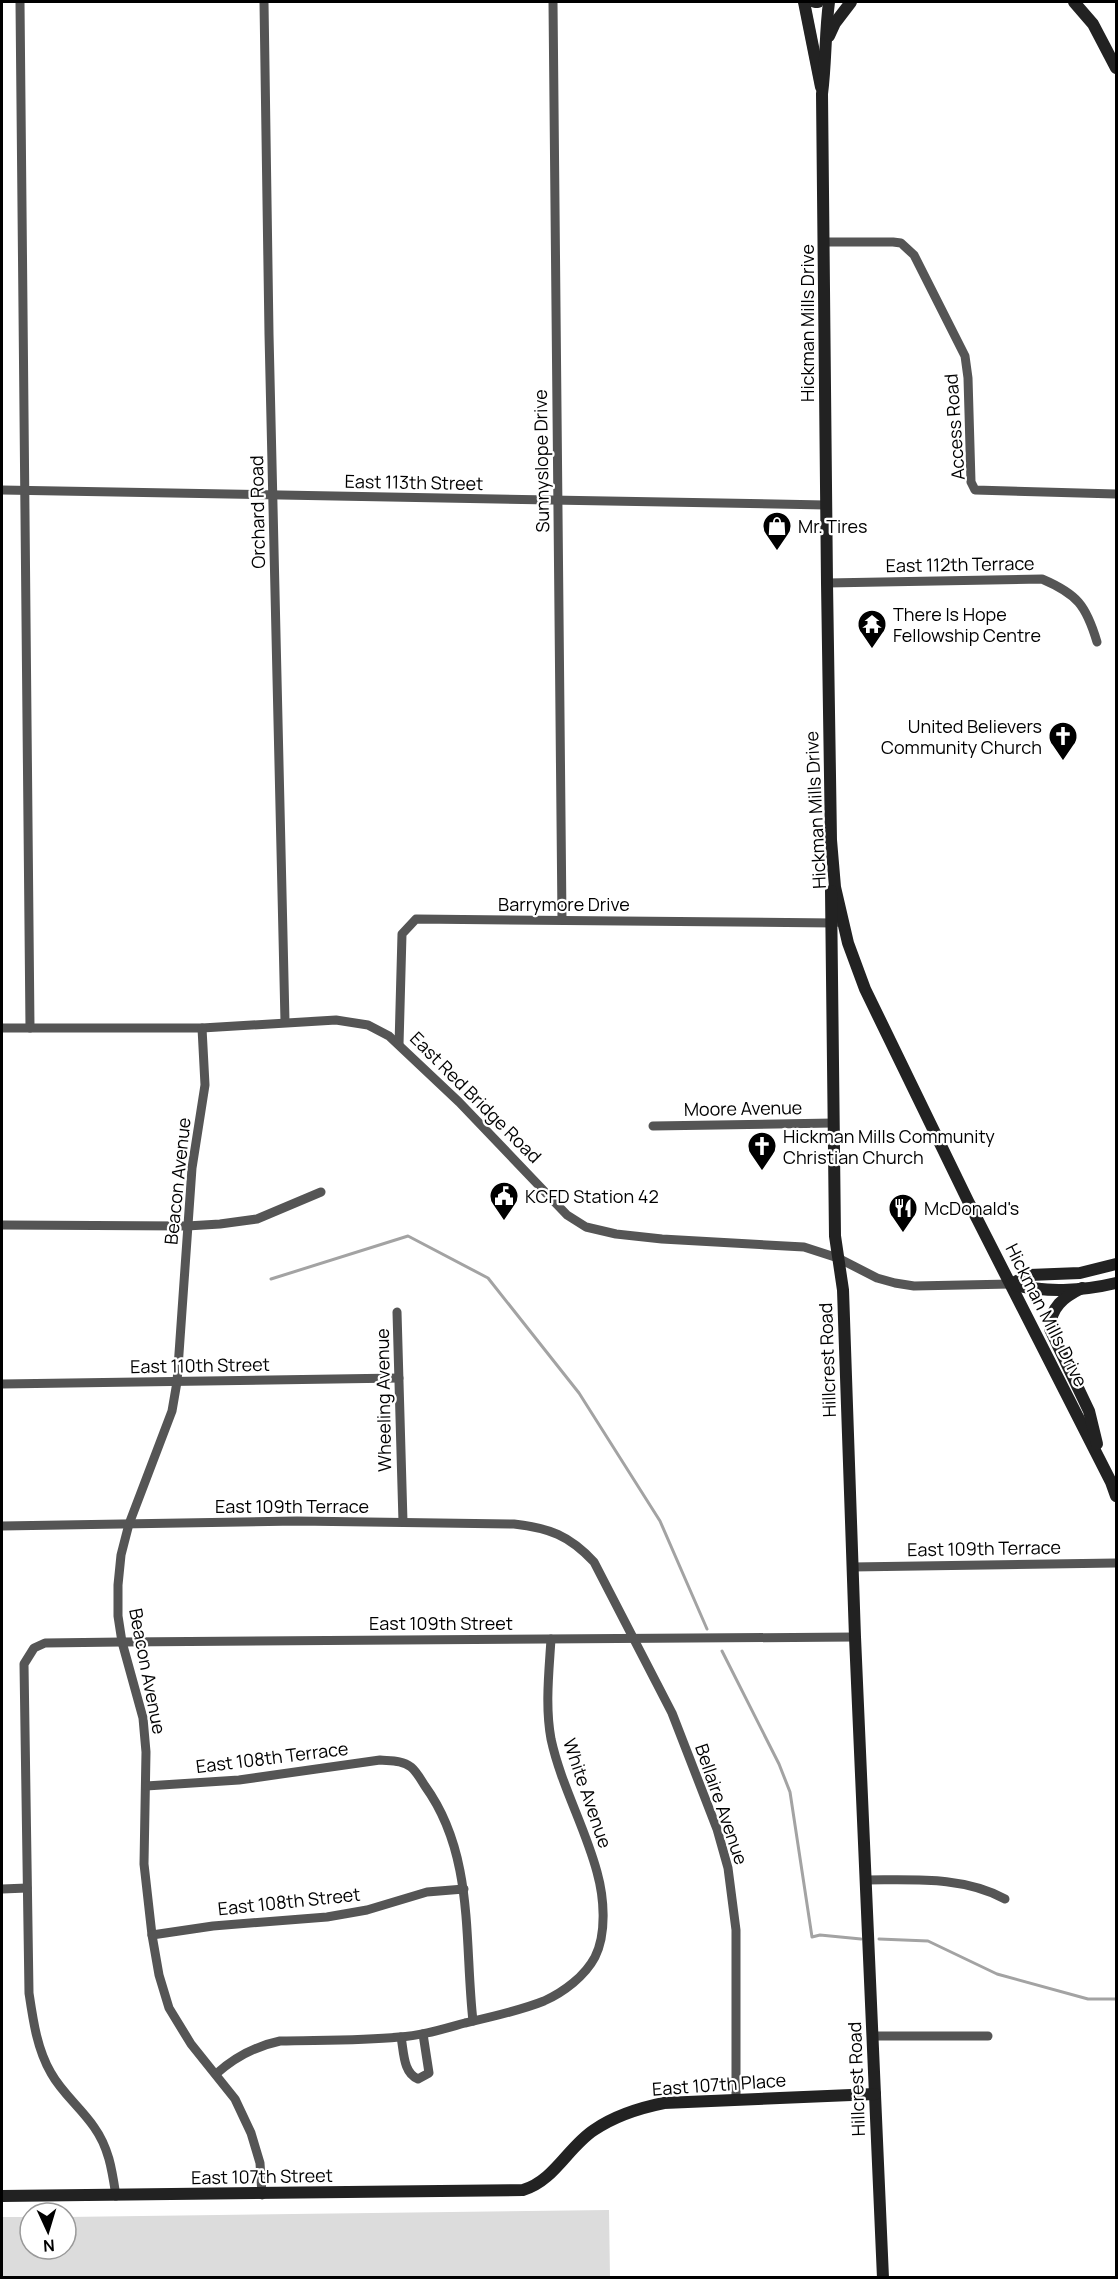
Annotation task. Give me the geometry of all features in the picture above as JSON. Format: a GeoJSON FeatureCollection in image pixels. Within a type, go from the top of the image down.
{"type":"FeatureCollection","features":[{"type":"Feature","properties":{"kind":"street"},"geometry":{"type":"LineString","coordinates":[[20,2],[30,1028]]}},
{"type":"Feature","properties":{"kind":"street","name":"Orchard Road"},"geometry":{"type":"LineString","coordinates":[[264,2],[269,334],[285,1022]]}},
{"type":"Feature","properties":{"kind":"street","name":"Sunnyslope Drive"},"geometry":{"type":"LineString","coordinates":[[553,2],[562,920]]}},
{"type":"Feature","properties":{"kind":"street","name":"Hickman Mills Drive"},"geometry":{"type":"LineString","coordinates":[[804,2],[822,94]]}},
{"type":"Feature","properties":{"kind":"street","name":"Hickman Mills Drive"},"geometry":{"type":"LineString","coordinates":[[829,2],[822,94],[831,840]]}},
{"type":"Feature","properties":{"kind":"street"},"geometry":{"type":"LineString","coordinates":[[826,43],[834,23],[851,2]]}},
{"type":"Feature","properties":{"kind":"street"},"geometry":{"type":"LineString","coordinates":[[1069,2],[1076,2],[1093,24],[1116,68]]}},
{"type":"Feature","properties":{"kind":"street","name":"Access Road"},"geometry":{"type":"LineString","coordinates":[[824,242],[901,243],[914,255],[964,356],[968,378],[970,482],[975,490],[1116,494]]}},
{"type":"Feature","properties":{"kind":"street","name":"East 113th Street"},"geometry":{"type":"LineString","coordinates":[[2,490],[826,505]]}},
{"type":"Feature","properties":{"kind":"street","name":"East 112th Terrace"},"geometry":{"type":"LineString","coordinates":[[827,583],[1042,579],[1064,589],[1078,601],[1091,621],[1097,642]]}},
{"type":"Feature","properties":{"kind":"street","name":"Hillcrest Road"},"geometry":{"type":"LineString","coordinates":[[831,840],[837,923],[833,1124],[835,1236],[843,1290],[852,1567],[883,2277]]}},
{"type":"Feature","properties":{"kind":"street","name":"Barrymore Drive"},"geometry":{"type":"LineString","coordinates":[[399,1045],[402,934],[416,919],[837,923]]}},
{"type":"Feature","properties":{"kind":"street","name":"Hickman Mills Drive"},"geometry":{"type":"LineString","coordinates":[[837,923],[848,944],[865,989],[960,1186],[1099,1457],[1116,1496]]}},
{"type":"Feature","properties":{"kind":"street","name":"East Red Bridge Road"},"geometry":{"type":"LineString","coordinates":[[2,1028],[202,1028],[350,1020],[389,1036],[459,1102],[567,1215],[586,1227],[616,1234],[662,1239],[804,1247],[838,1258],[877,1278],[914,1286],[1011,1284],[1030,1289],[1082,1288],[1116,1283]]}},
{"type":"Feature","properties":{"kind":"street","name":"Beacon Avenue"},"geometry":{"type":"LineString","coordinates":[[202,1028],[205,1085],[192,1168],[177,1382],[172,1411],[129,1524],[121,1555],[117,1585],[118,1616],[122,1642],[143,1718],[147,1752],[144,1864],[159,1975],[169,2007],[190,2044],[235,2099],[251,2133],[260,2163],[262,2195]]}},
{"type":"Feature","properties":{"kind":"street","name":"Moore Avenue"},"geometry":{"type":"LineString","coordinates":[[653,1126],[833,1124]]}},
{"type":"Feature","properties":{"kind":"street"},"geometry":{"type":"LineString","coordinates":[[2,1225],[187,1226],[257,1219],[321,1192]]}},
{"type":"Feature","properties":{"kind":"street","name":"East Red Bridge Road"},"geometry":{"type":"LineString","coordinates":[[1011,1284],[1029,1275],[1080,1273],[1116,1264]]}},
{"type":"Feature","properties":{"kind":"street"},"geometry":{"type":"LineString","coordinates":[[1082,1288],[1069,1294],[1055,1307],[1050,1329],[1089,1411],[1099,1457]]}},
{"type":"Feature","properties":{"kind":"street","name":"Wheeling Avenue"},"geometry":{"type":"LineString","coordinates":[[397,1312],[402,1522]]}},
{"type":"Feature","properties":{"kind":"street","name":"East 110th Street"},"geometry":{"type":"LineString","coordinates":[[2,1384],[399,1378]]}},
{"type":"Feature","properties":{"kind":"street","name":"East 109th Terrace"},"geometry":{"type":"LineString","coordinates":[[2,1526],[297,1521],[514,1524],[540,1527],[562,1535],[578,1546]]}},
{"type":"Feature","properties":{"kind":"street","name":"Bellaire Avenue"},"geometry":{"type":"LineString","coordinates":[[578,1546],[594,1562],[672,1713],[717,1829],[728,1868],[736,1930],[736,2100]]}},
{"type":"Feature","properties":{"kind":"street","name":"East 109th Terrace"},"geometry":{"type":"LineString","coordinates":[[852,1567],[1116,1563]]}},
{"type":"Feature","properties":{"kind":"street","name":"East 109th Street"},"geometry":{"type":"LineString","coordinates":[[27,1888],[24,1665],[34,1648],[45,1643],[855,1637]]}},
{"type":"Feature","properties":{"kind":"street","name":"White Avenue"},"geometry":{"type":"LineString","coordinates":[[473,2021],[544,2001],[575,1981],[595,1956],[603,1923],[597,1872],[556,1757],[551,1736],[547,1698],[551,1639]]}},
{"type":"Feature","properties":{"kind":"street","name":"East 108th Terrace"},"geometry":{"type":"LineString","coordinates":[[146,1786],[239,1780],[380,1760],[401,1762],[412,1767],[445,1818],[464,1889]]}},
{"type":"Feature","properties":{"kind":"street"},"geometry":{"type":"LineString","coordinates":[[866,1880],[948,1882],[990,1891],[1005,1899]]}},
{"type":"Feature","properties":{"kind":"street"},"geometry":{"type":"LineString","coordinates":[[2,1889],[27,1888],[29,1993],[38,2039],[51,2072],[93,2126],[104,2144],[111,2163],[116,2196]]}},
{"type":"Feature","properties":{"kind":"street"},"geometry":{"type":"LineString","coordinates":[[216,2074],[250,2051],[280,2041],[401,2037],[423,2034],[473,2021],[469,1988],[469,1935],[464,1889]]}},
{"type":"Feature","properties":{"kind":"street","name":"East 108th Street"},"geometry":{"type":"LineString","coordinates":[[152,1935],[213,1926],[327,1917],[367,1910],[427,1892],[464,1889]]}},
{"type":"Feature","properties":{"kind":"street"},"geometry":{"type":"LineString","coordinates":[[401,2037],[407,2069],[412,2076],[418,2079],[429,2073],[423,2034]]}},
{"type":"Feature","properties":{"kind":"street"},"geometry":{"type":"LineString","coordinates":[[872,2036],[988,2036]]}},
{"type":"Feature","properties":{"kind":"street","name":"East 107th Place"},"geometry":{"type":"LineString","coordinates":[[523,2190],[543,2181],[593,2130],[622,2114],[664,2103],[875,2094]]}},
{"type":"Feature","properties":{"kind":"street","name":"East 107th Street"},"geometry":{"type":"LineString","coordinates":[[2,2196],[262,2195],[523,2190]]}},
{"type":"Feature","properties":{"kind":"shaded area"},"geometry":{"type":"Polygon","coordinates":[[[609,2210],[610,2277],[2,2277],[2,2217],[18,2217],[18,2261],[78,2261],[78,2217],[609,2210]]]}},
{"type":"Feature","properties":{"kind":"waterway"},"geometry":{"type":"LineString","coordinates":[[271,1279],[408,1236],[488,1278],[579,1393],[660,1521],[707,1629]]}},
{"type":"Feature","properties":{"kind":"waterway"},"geometry":{"type":"LineString","coordinates":[[722,1651],[779,1764],[790,1792],[812,1937],[820,1935],[861,1939]]}},
{"type":"Feature","properties":{"kind":"waterway"},"geometry":{"type":"LineString","coordinates":[[879,1939],[928,1941],[997,1974],[1088,1999],[1116,1999]]}},
{"type":"Feature","properties":{"kind":"place","name":"Mr. Tires"},"geometry":{"type":"Point","coordinates":[777,552]}},
{"type":"Feature","properties":{"kind":"place","name":"There Is Hope Fellowship Centre"},"geometry":{"type":"Point","coordinates":[872,650]}},
{"type":"Feature","properties":{"kind":"place","name":"United Believers Community Church"},"geometry":{"type":"Point","coordinates":[1063,762]}},
{"type":"Feature","properties":{"kind":"place","name":"Hickman Mills Community Christian Church"},"geometry":{"type":"Point","coordinates":[762,1172]}},
{"type":"Feature","properties":{"kind":"place","name":"KCFD Station 42"},"geometry":{"type":"Point","coordinates":[504,1222]}},
{"type":"Feature","properties":{"kind":"place","name":"McDonald's"},"geometry":{"type":"Point","coordinates":[903,1234]}}]}
